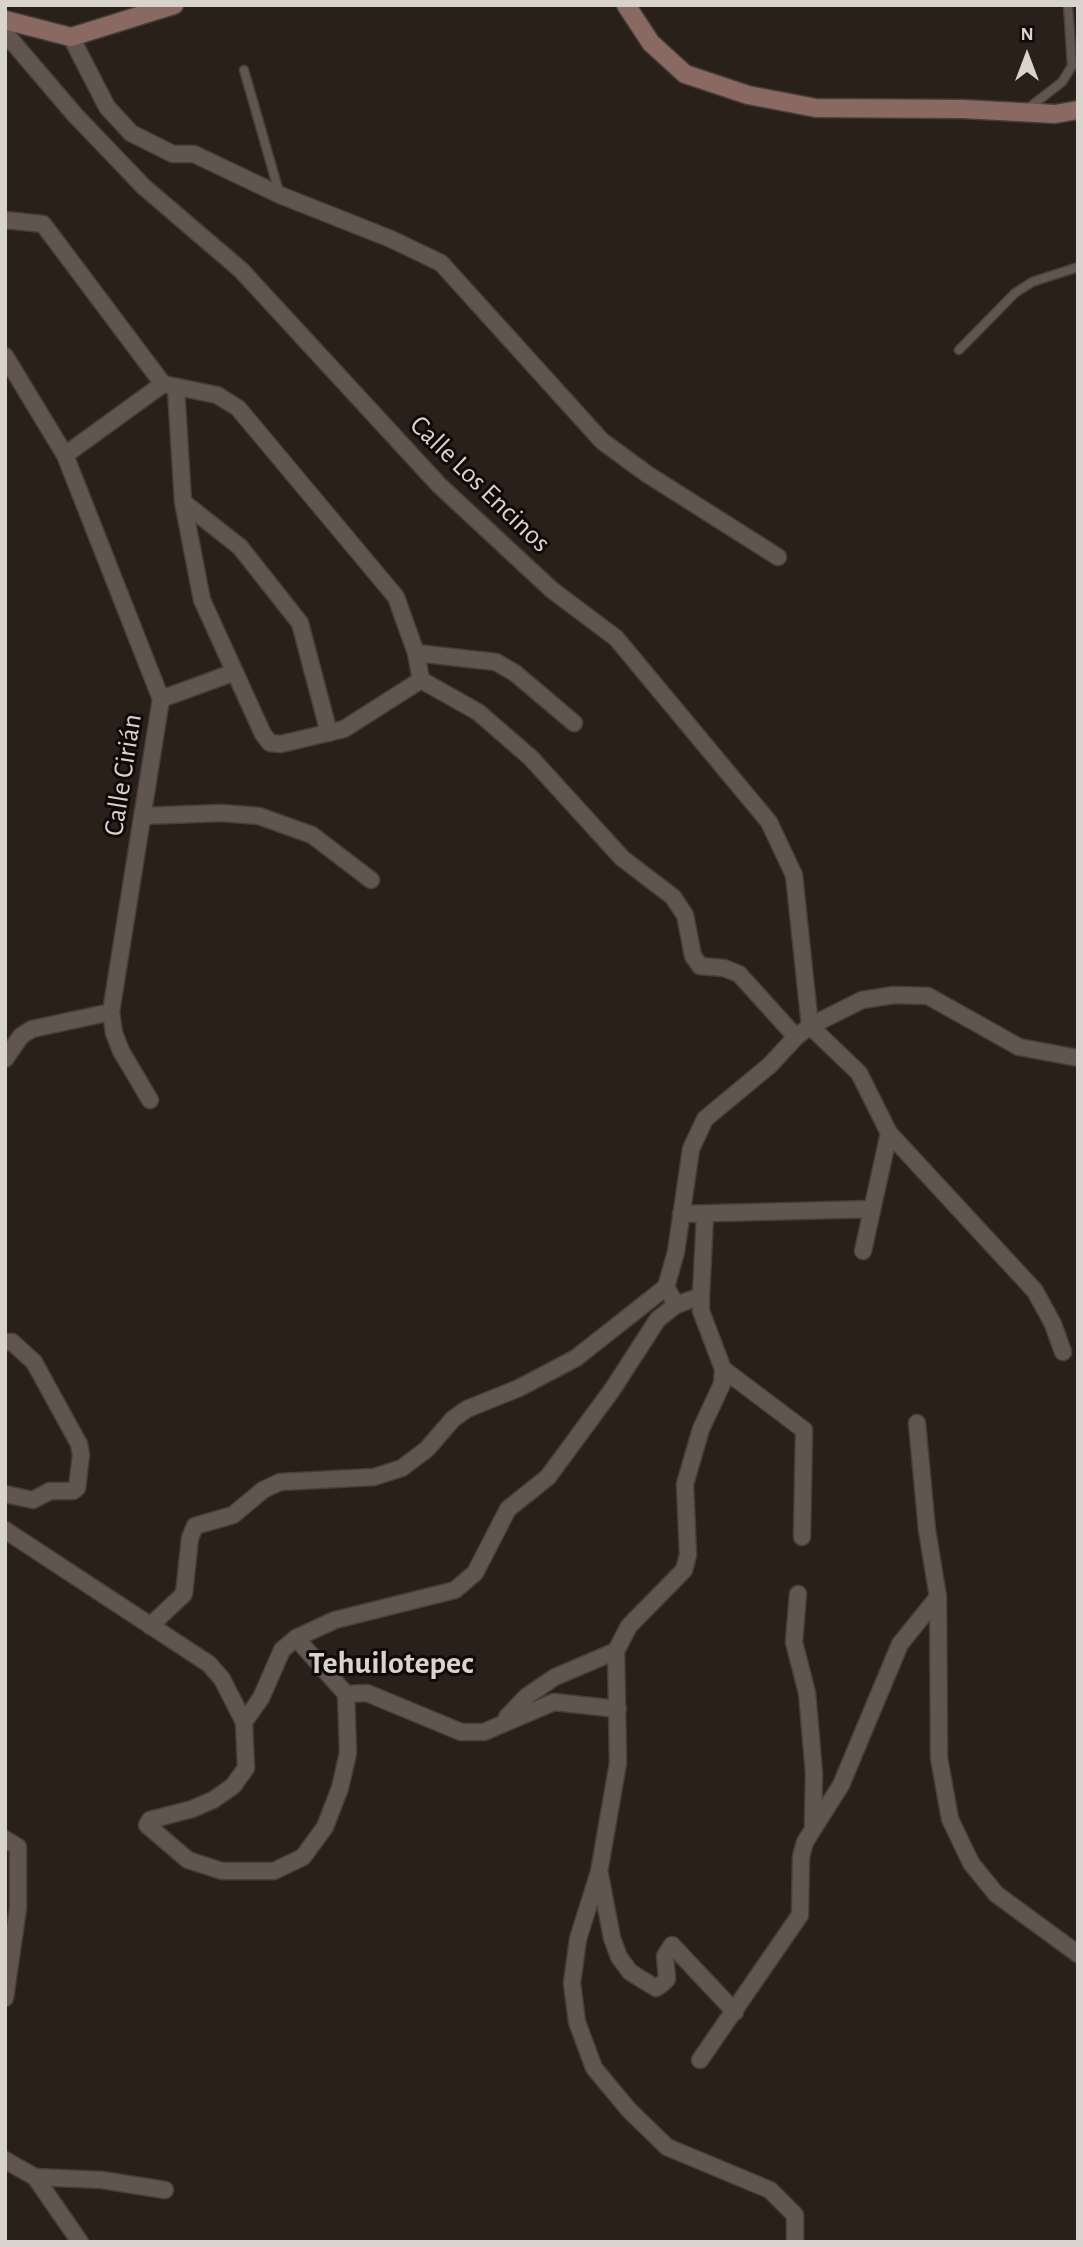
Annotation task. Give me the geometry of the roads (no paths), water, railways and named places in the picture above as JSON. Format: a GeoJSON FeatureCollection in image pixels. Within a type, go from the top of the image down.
{"type":"FeatureCollection","features":[{"type":"Feature","properties":{"kind":"street"},"geometry":{"type":"LineString","coordinates":[[5,19],[71,37],[174,5]]}},
{"type":"Feature","properties":{"kind":"street"},"geometry":{"type":"LineString","coordinates":[[626,5],[651,43],[685,74],[748,95],[816,108],[1055,114],[1078,110]]}},
{"type":"Feature","properties":{"kind":"street","name":"Calle Los Encinos"},"geometry":{"type":"LineString","coordinates":[[5,33],[75,116],[144,187],[241,270],[439,485],[552,590],[616,638],[761,811],[794,875],[810,1026]]}},
{"type":"Feature","properties":{"kind":"street"},"geometry":{"type":"LineString","coordinates":[[71,37],[107,107],[131,133],[173,155],[194,154],[280,195],[390,239],[440,263],[602,441],[646,474],[778,557]]}},
{"type":"Feature","properties":{"kind":"street"},"geometry":{"type":"LineString","coordinates":[[5,220],[43,223],[169,386],[183,502],[202,600],[270,743],[281,744],[328,733],[361,721],[421,680]]}},
{"type":"Feature","properties":{"kind":"street","name":"Calle Cirián"},"geometry":{"type":"LineString","coordinates":[[5,356],[65,455],[162,699],[111,1013],[114,1033],[121,1051],[150,1100]]}},
{"type":"Feature","properties":{"kind":"street"},"geometry":{"type":"LineString","coordinates":[[65,455],[169,386],[218,395],[239,408],[396,597],[416,653],[421,680]]}},
{"type":"Feature","properties":{"kind":"street"},"geometry":{"type":"LineString","coordinates":[[183,502],[240,547],[300,623],[328,733]]}},
{"type":"Feature","properties":{"kind":"street"},"geometry":{"type":"LineString","coordinates":[[416,653],[496,662],[515,673],[573,723]]}},
{"type":"Feature","properties":{"kind":"street"},"geometry":{"type":"LineString","coordinates":[[162,699],[235,672]]}},
{"type":"Feature","properties":{"kind":"street"},"geometry":{"type":"LineString","coordinates":[[421,680],[478,712],[531,758],[622,858],[673,897],[685,915],[693,956],[700,966],[723,968],[739,974],[796,1037]]}},
{"type":"Feature","properties":{"kind":"street"},"geometry":{"type":"LineString","coordinates":[[142,816],[220,813],[259,816],[312,835],[372,880]]}},
{"type":"Feature","properties":{"kind":"street"},"geometry":{"type":"LineString","coordinates":[[150,1626],[184,1594],[190,1538],[195,1526],[233,1515],[263,1490],[280,1482],[374,1477],[402,1468],[427,1449],[453,1419],[467,1409],[519,1388],[576,1358],[666,1287],[676,1252],[691,1149],[705,1119],[770,1065],[810,1026],[862,1000],[894,995],[928,996],[1019,1047],[1078,1058]]}},
{"type":"Feature","properties":{"kind":"street"},"geometry":{"type":"LineString","coordinates":[[5,1059],[20,1036],[32,1029],[111,1013]]}},
{"type":"Feature","properties":{"kind":"street"},"geometry":{"type":"LineString","coordinates":[[810,1026],[859,1073],[889,1133],[1035,1291],[1053,1324],[1063,1352]]}},
{"type":"Feature","properties":{"kind":"street"},"geometry":{"type":"LineString","coordinates":[[863,1251],[889,1133]]}},
{"type":"Feature","properties":{"kind":"street"},"geometry":{"type":"LineString","coordinates":[[681,1214],[872,1209]]}},
{"type":"Feature","properties":{"kind":"street"},"geometry":{"type":"LineString","coordinates":[[705,1215],[701,1311],[723,1369],[722,1384],[701,1429],[685,1484],[688,1555],[684,1570],[629,1626],[616,1651],[618,1763],[599,1872],[578,1939],[572,1983],[577,2022],[594,2068],[629,2110],[667,2147],[770,2190],[795,2215],[794,2242]]}},
{"type":"Feature","properties":{"kind":"street"},"geometry":{"type":"LineString","coordinates":[[666,1287],[676,1305]]}},
{"type":"Feature","properties":{"kind":"street"},"geometry":{"type":"LineString","coordinates":[[244,1722],[261,1698],[282,1650],[296,1638],[335,1620],[455,1590],[475,1573],[508,1509],[548,1477],[612,1390],[658,1319],[676,1305],[701,1296]]}},
{"type":"Feature","properties":{"kind":"street"},"geometry":{"type":"LineString","coordinates":[[5,1342],[12,1342],[34,1362],[79,1444],[81,1455],[76,1488],[73,1491],[50,1491],[33,1500],[5,1494]]}},
{"type":"Feature","properties":{"kind":"street"},"geometry":{"type":"LineString","coordinates":[[723,1369],[804,1430],[802,1537]]}},
{"type":"Feature","properties":{"kind":"street"},"geometry":{"type":"LineString","coordinates":[[917,1423],[927,1530],[938,1597],[939,1758],[950,1819],[971,1863],[996,1894],[1078,1954]]}},
{"type":"Feature","properties":{"kind":"street"},"geometry":{"type":"LineString","coordinates":[[5,1530],[209,1664],[222,1679],[244,1722],[246,1768],[233,1786],[192,1809],[147,1822],[150,1829],[188,1860],[222,1871],[274,1871],[303,1857],[325,1827],[340,1788],[348,1753],[346,1694],[296,1638]]}},
{"type":"Feature","properties":{"kind":"street"},"geometry":{"type":"LineString","coordinates":[[798,1594],[794,1642],[807,1693],[814,1773],[813,1828]]}},
{"type":"Feature","properties":{"kind":"street"},"geometry":{"type":"LineString","coordinates":[[700,2060],[736,2012],[800,1915],[801,1857],[813,1828],[841,1785],[900,1644],[938,1597]]}},
{"type":"Feature","properties":{"kind":"street"},"geometry":{"type":"LineString","coordinates":[[501,1724],[527,1696],[555,1677],[616,1651]]}},
{"type":"Feature","properties":{"kind":"street"},"geometry":{"type":"LineString","coordinates":[[346,1694],[367,1693],[461,1732],[484,1732],[554,1702],[618,1709]]}},
{"type":"Feature","properties":{"kind":"street"},"geometry":{"type":"LineString","coordinates":[[5,1839],[18,1847],[18,1908],[9,1934],[5,1998]]}},
{"type":"Feature","properties":{"kind":"street"},"geometry":{"type":"LineString","coordinates":[[599,1872],[612,1938],[619,1957],[630,1972],[656,1988],[667,1979],[665,1956],[671,1945],[736,2012]]}},
{"type":"Feature","properties":{"kind":"street"},"geometry":{"type":"LineString","coordinates":[[5,2161],[35,2177],[102,2180],[165,2190]]}},
{"type":"Feature","properties":{"kind":"street"},"geometry":{"type":"LineString","coordinates":[[35,2177],[79,2242]]}},
{"type":"Feature","properties":{"kind":"lane"},"geometry":{"type":"LineString","coordinates":[[1024,112],[1062,82],[1072,66],[1068,5]]}},
{"type":"Feature","properties":{"kind":"lane"},"geometry":{"type":"LineString","coordinates":[[244,69],[280,195]]}},
{"type":"Feature","properties":{"kind":"lane"},"geometry":{"type":"LineString","coordinates":[[959,350],[1014,293],[1032,282],[1078,267]]}},
{"type":"Feature","properties":{"kind":"district","name":"Tehuilotepec"},"geometry":{"type":"Point","coordinates":[391,1663]}}]}
